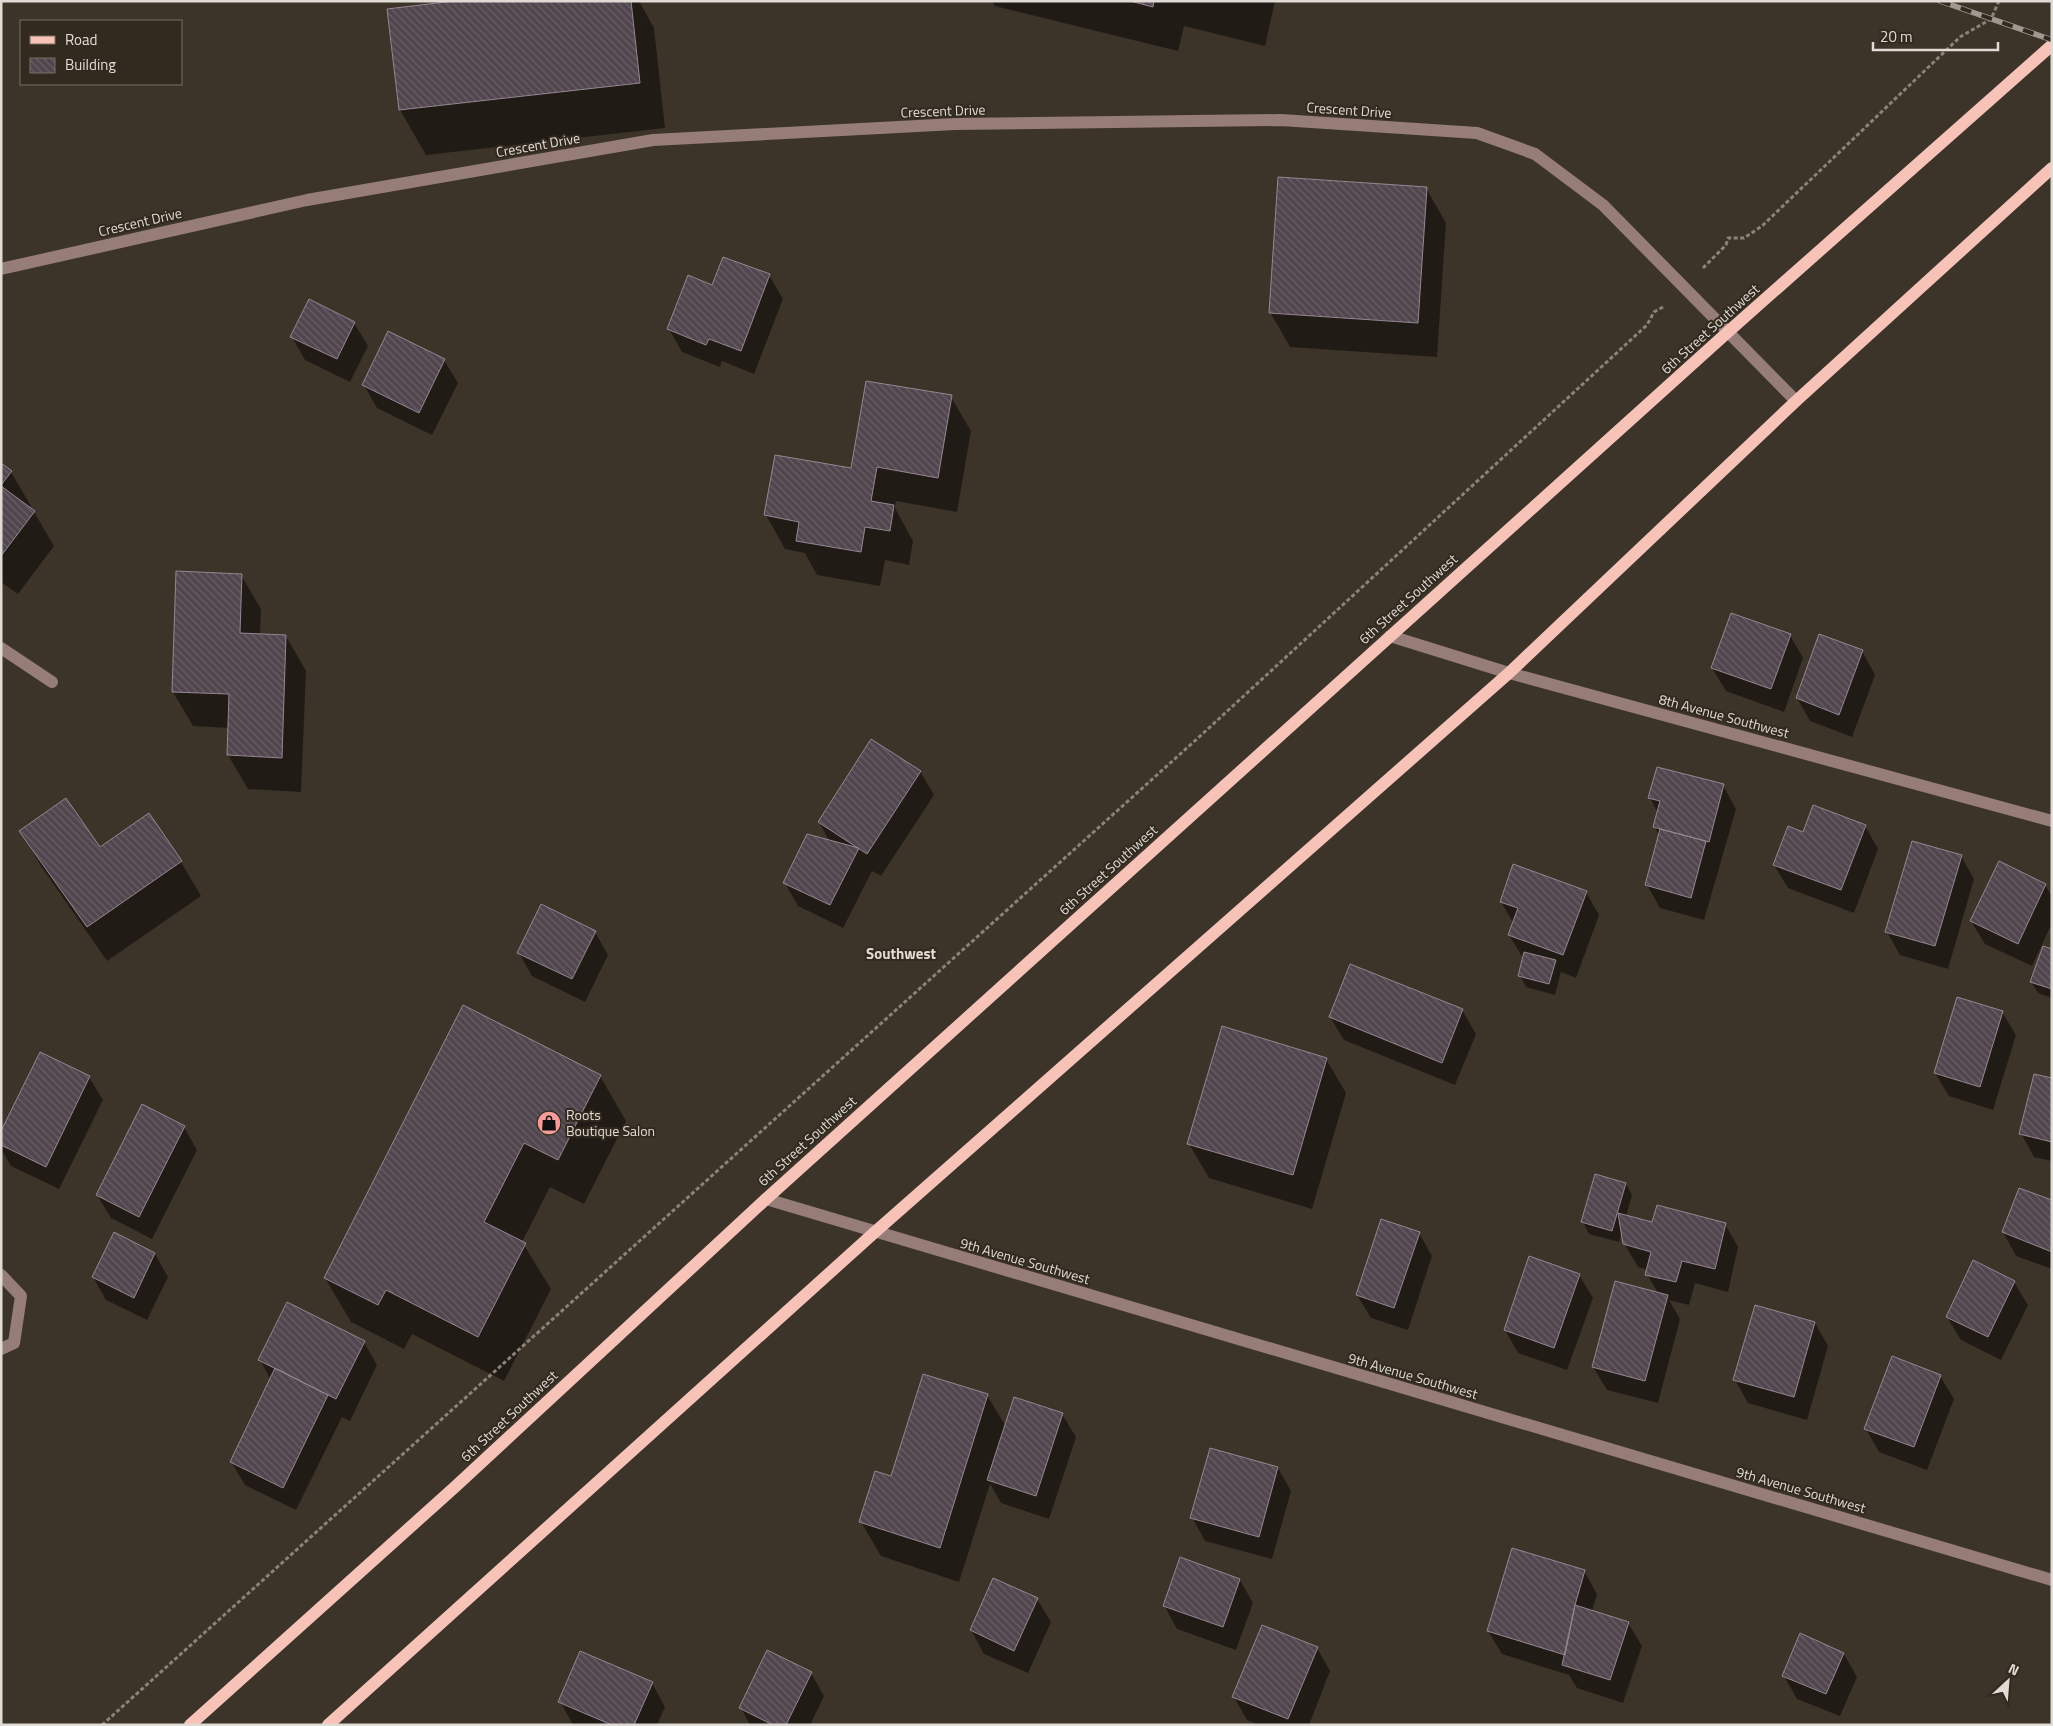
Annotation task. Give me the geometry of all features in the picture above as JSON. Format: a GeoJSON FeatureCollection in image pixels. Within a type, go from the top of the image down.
{"type":"FeatureCollection","features":[{"type":"Feature","properties":{"kind":"main road","name":"6th Street Southwest"},"geometry":{"type":"LineString","coordinates":[[190,1725],[463,1479],[766,1198],[1729,331],[2052,45]]}},
{"type":"Feature","properties":{"kind":"main road"},"geometry":{"type":"LineString","coordinates":[[328,1725],[875,1232],[1510,673],[1796,401],[2052,168]]}},
{"type":"Feature","properties":{"kind":"street","name":"Crescent Drive"},"geometry":{"type":"LineString","coordinates":[[1,269],[307,200],[653,140],[956,124],[1281,120],[1477,133],[1535,154],[1603,205],[1796,401]]}},
{"type":"Feature","properties":{"kind":"street","name":"8th Avenue Southwest"},"geometry":{"type":"LineString","coordinates":[[1390,636],[1510,673],[2052,821]]}},
{"type":"Feature","properties":{"kind":"street"},"geometry":{"type":"LineString","coordinates":[[1,648],[52,682]]}},
{"type":"Feature","properties":{"kind":"street","name":"9th Avenue Southwest"},"geometry":{"type":"LineString","coordinates":[[766,1198],[875,1232],[2052,1580]]}},
{"type":"Feature","properties":{"kind":"street"},"geometry":{"type":"LineString","coordinates":[[1,1275],[21,1296],[14,1343],[1,1349]]}},
{"type":"Feature","properties":{"kind":"path"},"geometry":{"type":"LineString","coordinates":[[1726,245],[1728,238],[1744,238],[1762,226],[1960,37],[1991,19],[1999,1]]}},
{"type":"Feature","properties":{"kind":"path"},"geometry":{"type":"LineString","coordinates":[[102,1725],[1198,738],[1647,325],[1654,312],[1660,310]]}},
{"type":"Feature","properties":{"kind":"building"},"geometry":{"type":"Polygon","coordinates":[[[454,1],[631,1],[640,83],[399,110],[387,9],[454,1]]]}},
{"type":"Feature","properties":{"kind":"building"},"geometry":{"type":"Polygon","coordinates":[[[1130,1],[1154,1],[1153,7],[1130,1]]]}},
{"type":"Feature","properties":{"kind":"building"},"geometry":{"type":"Polygon","coordinates":[[[1278,177],[1427,187],[1418,323],[1269,313],[1278,177]]]}},
{"type":"Feature","properties":{"kind":"building"},"geometry":{"type":"Polygon","coordinates":[[[723,257],[770,274],[741,351],[709,339],[706,345],[667,329],[688,275],[712,285],[723,257]]]}},
{"type":"Feature","properties":{"kind":"building"},"geometry":{"type":"Polygon","coordinates":[[[309,299],[355,322],[337,359],[290,337],[309,299]]]}},
{"type":"Feature","properties":{"kind":"building"},"geometry":{"type":"Polygon","coordinates":[[[388,331],[445,359],[419,413],[362,385],[388,331]]]}},
{"type":"Feature","properties":{"kind":"building"},"geometry":{"type":"Polygon","coordinates":[[[866,381],[952,395],[938,478],[877,467],[871,501],[894,505],[890,531],[865,527],[861,552],[796,541],[799,522],[764,515],[775,455],[851,468],[866,381]]]}},
{"type":"Feature","properties":{"kind":"building"},"geometry":{"type":"Polygon","coordinates":[[[1,463],[12,471],[1,485],[1,463]]]}},
{"type":"Feature","properties":{"kind":"building"},"geometry":{"type":"Polygon","coordinates":[[[1,486],[35,511],[1,556],[1,486]]]}},
{"type":"Feature","properties":{"kind":"building"},"geometry":{"type":"Polygon","coordinates":[[[176,571],[242,574],[240,633],[286,635],[282,758],[227,755],[229,694],[172,692],[176,571]]]}},
{"type":"Feature","properties":{"kind":"building"},"geometry":{"type":"Polygon","coordinates":[[[1731,613],[1791,634],[1771,689],[1711,668],[1731,613]]]}},
{"type":"Feature","properties":{"kind":"building"},"geometry":{"type":"Polygon","coordinates":[[[1819,634],[1863,650],[1839,715],[1796,698],[1819,634]]]}},
{"type":"Feature","properties":{"kind":"building"},"geometry":{"type":"Polygon","coordinates":[[[871,739],[921,771],[867,854],[818,822],[871,739]]]}},
{"type":"Feature","properties":{"kind":"building"},"geometry":{"type":"Polygon","coordinates":[[[1657,767],[1724,784],[1709,842],[1653,827],[1660,801],[1648,798],[1657,767]]]}},
{"type":"Feature","properties":{"kind":"building"},"geometry":{"type":"Polygon","coordinates":[[[66,798],[100,847],[149,813],[182,861],[87,927],[19,831],[66,798]]]}},
{"type":"Feature","properties":{"kind":"building"},"geometry":{"type":"Polygon","coordinates":[[[1813,805],[1866,825],[1841,890],[1773,865],[1788,826],[1803,832],[1813,805]]]}},
{"type":"Feature","properties":{"kind":"building"},"geometry":{"type":"Polygon","coordinates":[[[1660,829],[1706,841],[1691,898],[1645,885],[1660,829]]]}},
{"type":"Feature","properties":{"kind":"building"},"geometry":{"type":"Polygon","coordinates":[[[807,834],[859,848],[830,905],[783,883],[807,834]]]}},
{"type":"Feature","properties":{"kind":"building"},"geometry":{"type":"Polygon","coordinates":[[[1912,841],[1962,855],[1935,946],[1885,932],[1912,841]]]}},
{"type":"Feature","properties":{"kind":"building"},"geometry":{"type":"Polygon","coordinates":[[[1999,861],[2046,884],[2018,944],[1970,921],[1999,861]]]}},
{"type":"Feature","properties":{"kind":"building"},"geometry":{"type":"Polygon","coordinates":[[[1513,864],[1587,891],[1563,955],[1508,935],[1518,908],[1500,902],[1513,864]]]}},
{"type":"Feature","properties":{"kind":"building"},"geometry":{"type":"Polygon","coordinates":[[[541,904],[596,931],[572,979],[517,953],[541,904]]]}},
{"type":"Feature","properties":{"kind":"building"},"geometry":{"type":"Polygon","coordinates":[[[2043,946],[2052,949],[2052,989],[2030,982],[2043,946]]]}},
{"type":"Feature","properties":{"kind":"building"},"geometry":{"type":"Polygon","coordinates":[[[1524,952],[1556,960],[1549,984],[1518,976],[1524,952]]]}},
{"type":"Feature","properties":{"kind":"building"},"geometry":{"type":"Polygon","coordinates":[[[1350,964],[1463,1009],[1442,1063],[1329,1017],[1350,964]]]}},
{"type":"Feature","properties":{"kind":"building"},"geometry":{"type":"Polygon","coordinates":[[[1957,997],[2003,1011],[1980,1087],[1934,1073],[1957,997]]]}},
{"type":"Feature","properties":{"kind":"building"},"geometry":{"type":"Polygon","coordinates":[[[463,1005],[601,1075],[558,1160],[524,1143],[484,1222],[526,1243],[478,1337],[386,1290],[378,1305],[324,1278],[463,1005]]]}},
{"type":"Feature","properties":{"kind":"building"},"geometry":{"type":"Polygon","coordinates":[[[1222,1026],[1327,1058],[1293,1175],[1187,1144],[1222,1026]]]}},
{"type":"Feature","properties":{"kind":"building"},"geometry":{"type":"Polygon","coordinates":[[[40,1052],[90,1076],[46,1167],[1,1145],[1,1131],[40,1052]]]}},
{"type":"Feature","properties":{"kind":"building"},"geometry":{"type":"Polygon","coordinates":[[[2034,1074],[2052,1078],[2052,1142],[2019,1134],[2034,1074]]]}},
{"type":"Feature","properties":{"kind":"building"},"geometry":{"type":"Polygon","coordinates":[[[142,1104],[185,1126],[139,1217],[96,1195],[142,1104]]]}},
{"type":"Feature","properties":{"kind":"building"},"geometry":{"type":"Polygon","coordinates":[[[1595,1174],[1626,1183],[1612,1231],[1581,1222],[1595,1174]]]}},
{"type":"Feature","properties":{"kind":"building"},"geometry":{"type":"Polygon","coordinates":[[[2019,1188],[2052,1200],[2052,1252],[2002,1232],[2019,1188]]]}},
{"type":"Feature","properties":{"kind":"building"},"geometry":{"type":"Polygon","coordinates":[[[1657,1205],[1726,1223],[1715,1269],[1682,1261],[1676,1282],[1645,1275],[1651,1252],[1623,1244],[1618,1213],[1652,1222],[1657,1205]]]}},
{"type":"Feature","properties":{"kind":"building"},"geometry":{"type":"Polygon","coordinates":[[[1381,1219],[1420,1232],[1394,1308],[1356,1295],[1381,1219]]]}},
{"type":"Feature","properties":{"kind":"building"},"geometry":{"type":"Polygon","coordinates":[[[114,1232],[155,1253],[134,1298],[92,1277],[114,1232]]]}},
{"type":"Feature","properties":{"kind":"building"},"geometry":{"type":"Polygon","coordinates":[[[1529,1256],[1580,1274],[1554,1348],[1504,1330],[1529,1256]]]}},
{"type":"Feature","properties":{"kind":"building"},"geometry":{"type":"Polygon","coordinates":[[[1973,1260],[2015,1281],[1988,1337],[1946,1317],[1973,1260]]]}},
{"type":"Feature","properties":{"kind":"building"},"geometry":{"type":"Polygon","coordinates":[[[1615,1281],[1668,1295],[1645,1381],[1592,1367],[1615,1281]]]}},
{"type":"Feature","properties":{"kind":"building"},"geometry":{"type":"Polygon","coordinates":[[[287,1302],[365,1341],[336,1399],[258,1360],[287,1302]]]}},
{"type":"Feature","properties":{"kind":"building"},"geometry":{"type":"Polygon","coordinates":[[[1755,1305],[1815,1322],[1794,1397],[1733,1380],[1755,1305]]]}},
{"type":"Feature","properties":{"kind":"building"},"geometry":{"type":"Polygon","coordinates":[[[1892,1356],[1941,1375],[1914,1447],[1864,1429],[1892,1356]]]}},
{"type":"Feature","properties":{"kind":"building"},"geometry":{"type":"Polygon","coordinates":[[[275,1368],[328,1395],[283,1488],[230,1462],[275,1368]]]}},
{"type":"Feature","properties":{"kind":"building"},"geometry":{"type":"Polygon","coordinates":[[[923,1374],[988,1394],[940,1548],[859,1522],[875,1471],[891,1476],[923,1374]]]}},
{"type":"Feature","properties":{"kind":"building"},"geometry":{"type":"Polygon","coordinates":[[[1014,1397],[1063,1413],[1036,1496],[987,1480],[1014,1397]]]}},
{"type":"Feature","properties":{"kind":"building"},"geometry":{"type":"Polygon","coordinates":[[[1210,1448],[1278,1467],[1259,1537],[1190,1518],[1210,1448]]]}},
{"type":"Feature","properties":{"kind":"building"},"geometry":{"type":"Polygon","coordinates":[[[1512,1548],[1585,1570],[1575,1605],[1565,1655],[1487,1631],[1512,1548]]]}},
{"type":"Feature","properties":{"kind":"building"},"geometry":{"type":"Polygon","coordinates":[[[1180,1557],[1240,1579],[1223,1627],[1163,1606],[1180,1557]]]}},
{"type":"Feature","properties":{"kind":"building"},"geometry":{"type":"Polygon","coordinates":[[[993,1578],[1038,1598],[1014,1651],[970,1630],[993,1578]]]}},
{"type":"Feature","properties":{"kind":"building"},"geometry":{"type":"Polygon","coordinates":[[[1575,1605],[1629,1622],[1610,1680],[1562,1665],[1575,1605]]]}},
{"type":"Feature","properties":{"kind":"building"},"geometry":{"type":"Polygon","coordinates":[[[1262,1625],[1318,1647],[1288,1719],[1232,1697],[1262,1625]]]}},
{"type":"Feature","properties":{"kind":"building"},"geometry":{"type":"Polygon","coordinates":[[[1800,1633],[1844,1653],[1826,1694],[1782,1676],[1800,1633]]]}},
{"type":"Feature","properties":{"kind":"building"},"geometry":{"type":"Polygon","coordinates":[[[767,1650],[812,1672],[786,1725],[773,1725],[739,1708],[767,1650]]]}},
{"type":"Feature","properties":{"kind":"building"},"geometry":{"type":"Polygon","coordinates":[[[580,1651],[653,1682],[634,1725],[612,1725],[558,1702],[580,1651]]]}},
{"type":"Feature","properties":{"kind":"railway"},"geometry":{"type":"LineString","coordinates":[[1940,1],[2052,40]]}},
{"type":"Feature","properties":{"kind":"place","name":"Roots Boutique Salon"},"geometry":{"type":"Point","coordinates":[549,1123]}},
{"type":"Feature","properties":{"kind":"district","name":"Southwest"},"geometry":{"type":"Point","coordinates":[901,954]}}]}
